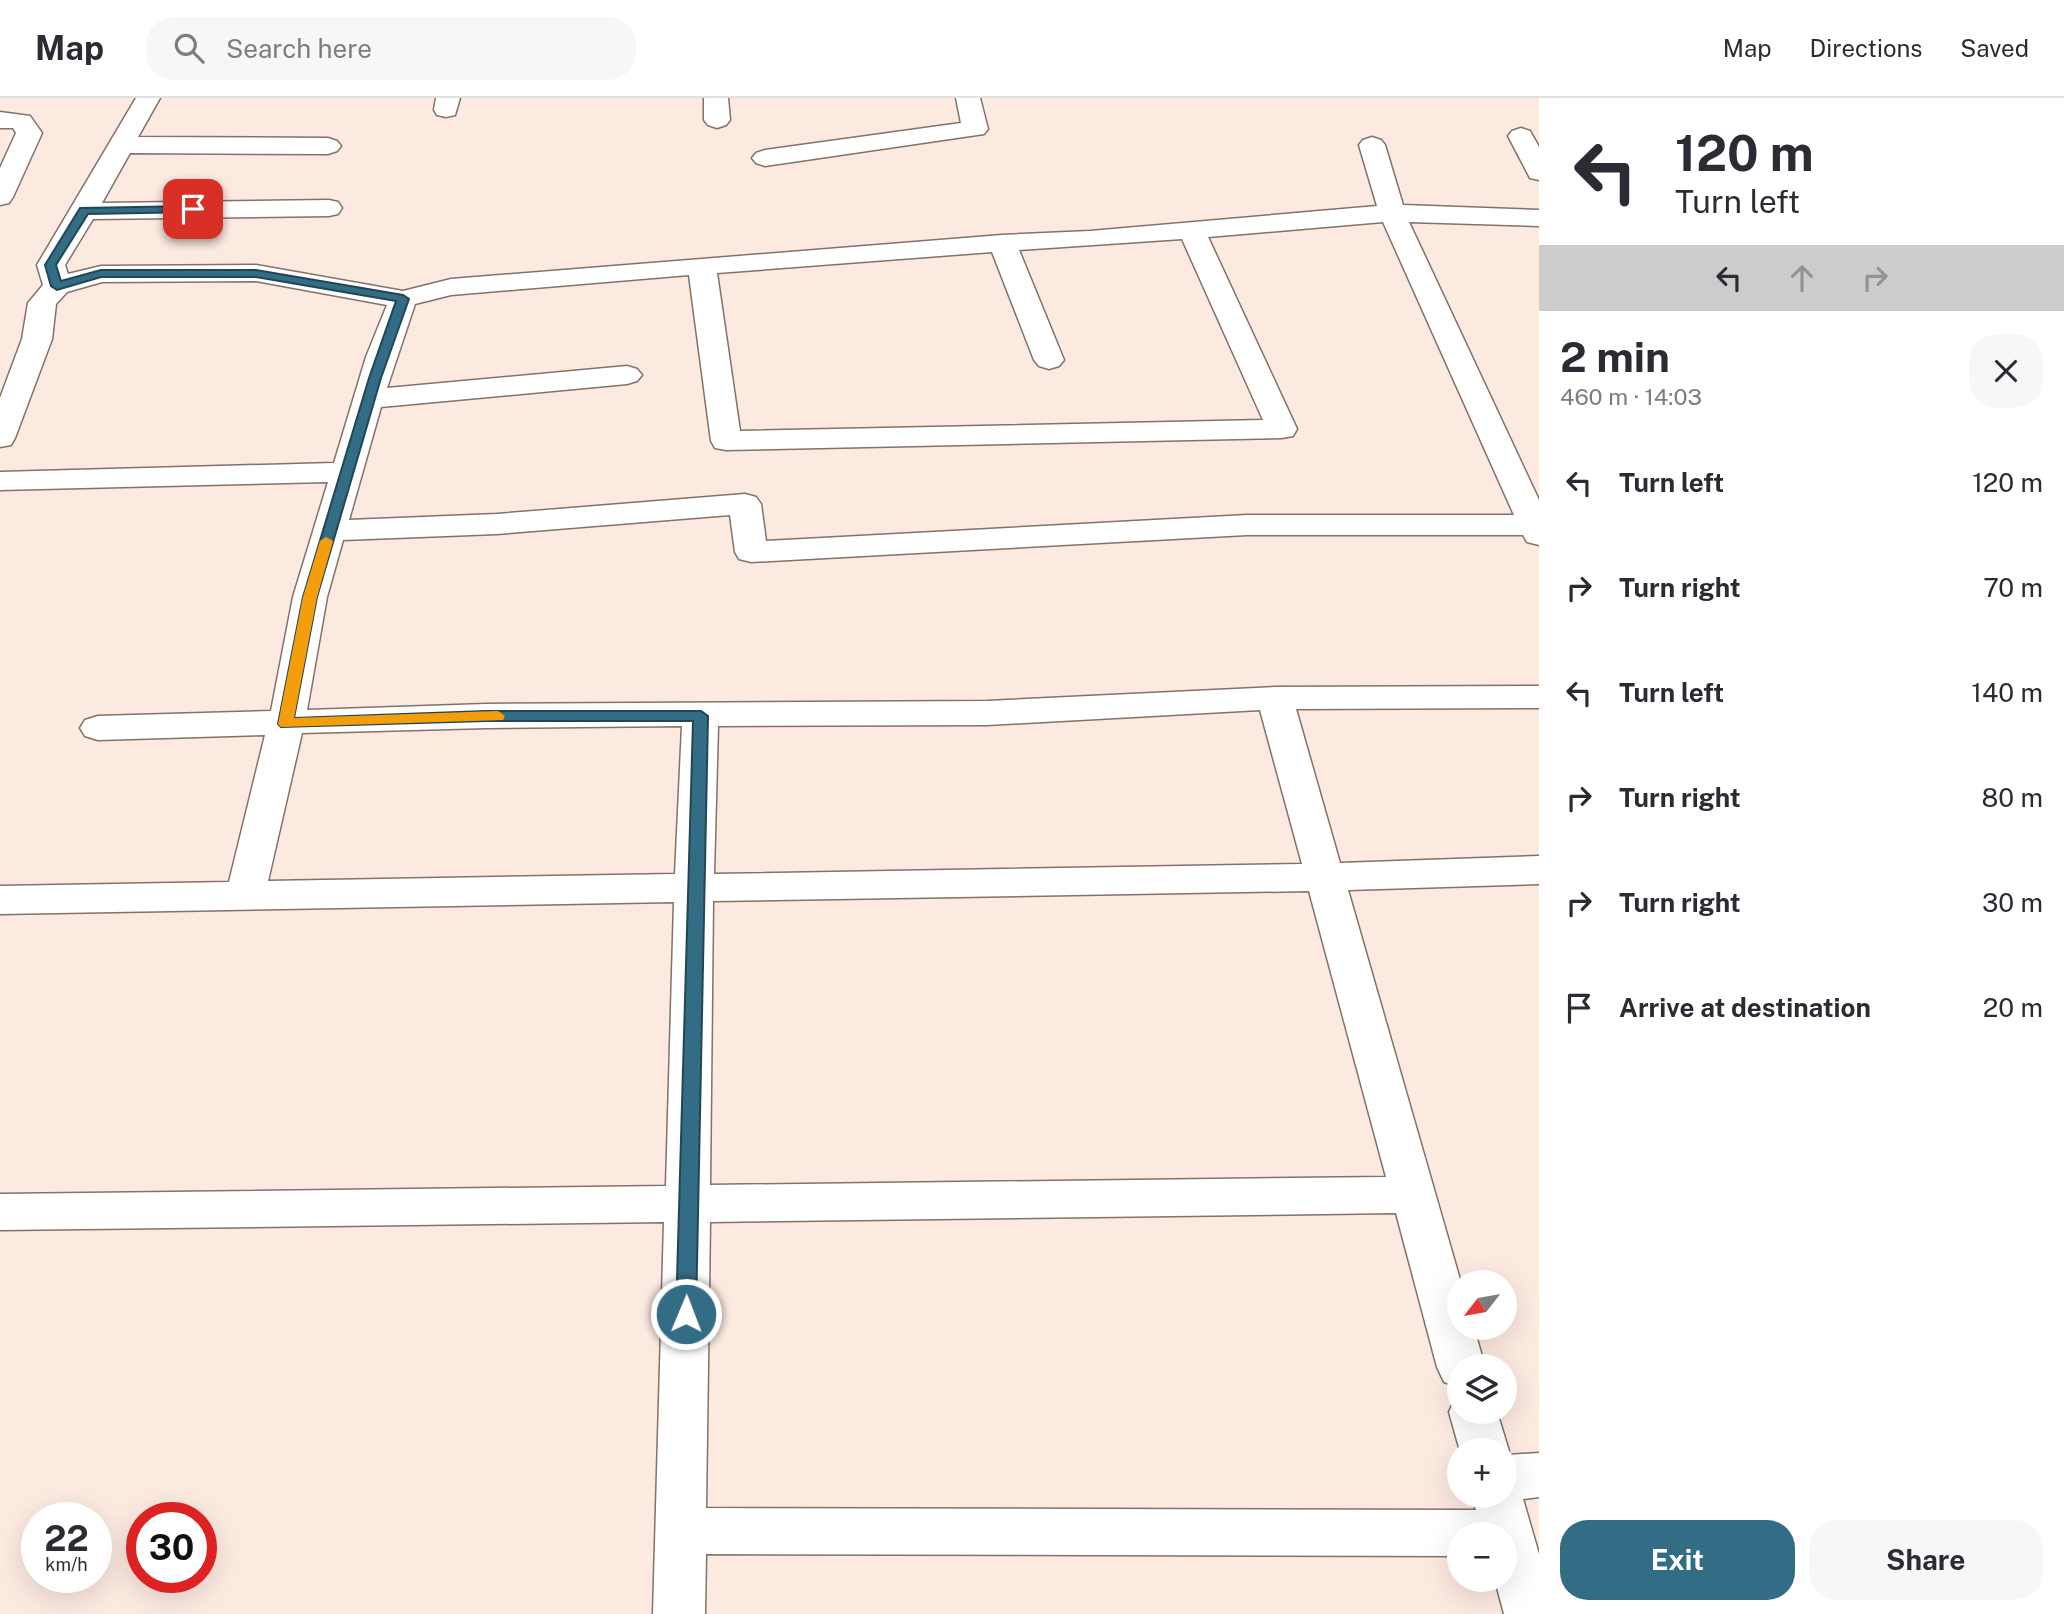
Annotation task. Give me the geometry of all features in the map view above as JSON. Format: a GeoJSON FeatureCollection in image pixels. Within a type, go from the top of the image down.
{"type":"FeatureCollection","features":[{"type":"Feature","properties":{"kind":"street"},"geometry":{"type":"LineString","coordinates":[[57,286],[51,265],[148,98]]}},
{"type":"Feature","properties":{"kind":"street"},"geometry":{"type":"LineString","coordinates":[[765,158],[975,128],[968,98]]}},
{"type":"Feature","properties":{"kind":"street"},"geometry":{"type":"LineString","coordinates":[[0,120],[21,121],[29,133],[0,197]]}},
{"type":"Feature","properties":{"kind":"street"},"geometry":{"type":"LineString","coordinates":[[1521,136],[1539,173]]}},
{"type":"Feature","properties":{"kind":"street"},"geometry":{"type":"LineString","coordinates":[[121,145],[328,146]]}},
{"type":"Feature","properties":{"kind":"street"},"geometry":{"type":"LineString","coordinates":[[329,531],[497,524],[745,503],[751,551],[1247,525],[1537,528],[1392,213],[1372,145]]}},
{"type":"Feature","properties":{"kind":"street"},"geometry":{"type":"LineString","coordinates":[[84,211],[329,208]]}},
{"type":"Feature","properties":{"kind":"street"},"geometry":{"type":"LineString","coordinates":[[0,438],[37,339],[42,303],[57,286],[101,274],[256,273],[403,299],[451,287],[1002,243],[1090,239],[1392,213],[1539,218]]}},
{"type":"Feature","properties":{"kind":"street"},"geometry":{"type":"LineString","coordinates":[[702,267],[726,441],[1282,429],[1191,230]]}},
{"type":"Feature","properties":{"kind":"street"},"geometry":{"type":"LineString","coordinates":[[1002,243],[1049,360]]}},
{"type":"Feature","properties":{"kind":"street"},"geometry":{"type":"LineString","coordinates":[[245,896],[286,724],[310,597],[368,399],[403,299]]}},
{"type":"Feature","properties":{"kind":"street"},"geometry":{"type":"LineString","coordinates":[[368,399],[627,375]]}},
{"type":"Feature","properties":{"kind":"street"},"geometry":{"type":"LineString","coordinates":[[0,481],[346,472]]}},
{"type":"Feature","properties":{"kind":"street"},"geometry":{"type":"LineString","coordinates":[[98,728],[486,716],[988,713],[1275,698],[1539,697]]}},
{"type":"Feature","properties":{"kind":"street"},"geometry":{"type":"LineString","coordinates":[[1275,698],[1457,1354]]}},
{"type":"Feature","properties":{"kind":"street"},"geometry":{"type":"LineString","coordinates":[[679,1614],[694,888],[701,716]]}},
{"type":"Feature","properties":{"kind":"street"},"geometry":{"type":"LineString","coordinates":[[0,900],[1325,877],[1539,870]]}},
{"type":"Feature","properties":{"kind":"street"},"geometry":{"type":"LineString","coordinates":[[0,1212],[688,1206],[1413,1195]]}},
{"type":"Feature","properties":{"kind":"street"},"geometry":{"type":"LineString","coordinates":[[1517,1477],[1539,1475]]}},
{"type":"Feature","properties":{"kind":"street"},"geometry":{"type":"LineString","coordinates":[[681,1531],[1502,1515],[1530,1614]]}},
{"type":"Feature","properties":{"kind":"slow traffic"},"geometry":{"type":"LineString","coordinates":[[326,541],[310,597],[286,724],[498,716]]}},
{"type":"Feature","properties":{"kind":"route"},"geometry":{"type":"LineString","coordinates":[[193,209],[84,211],[51,265],[57,286],[101,274],[256,273],[403,299],[381,357],[310,597],[286,724],[486,716],[701,716],[694,888],[686,1314]]}}]}
